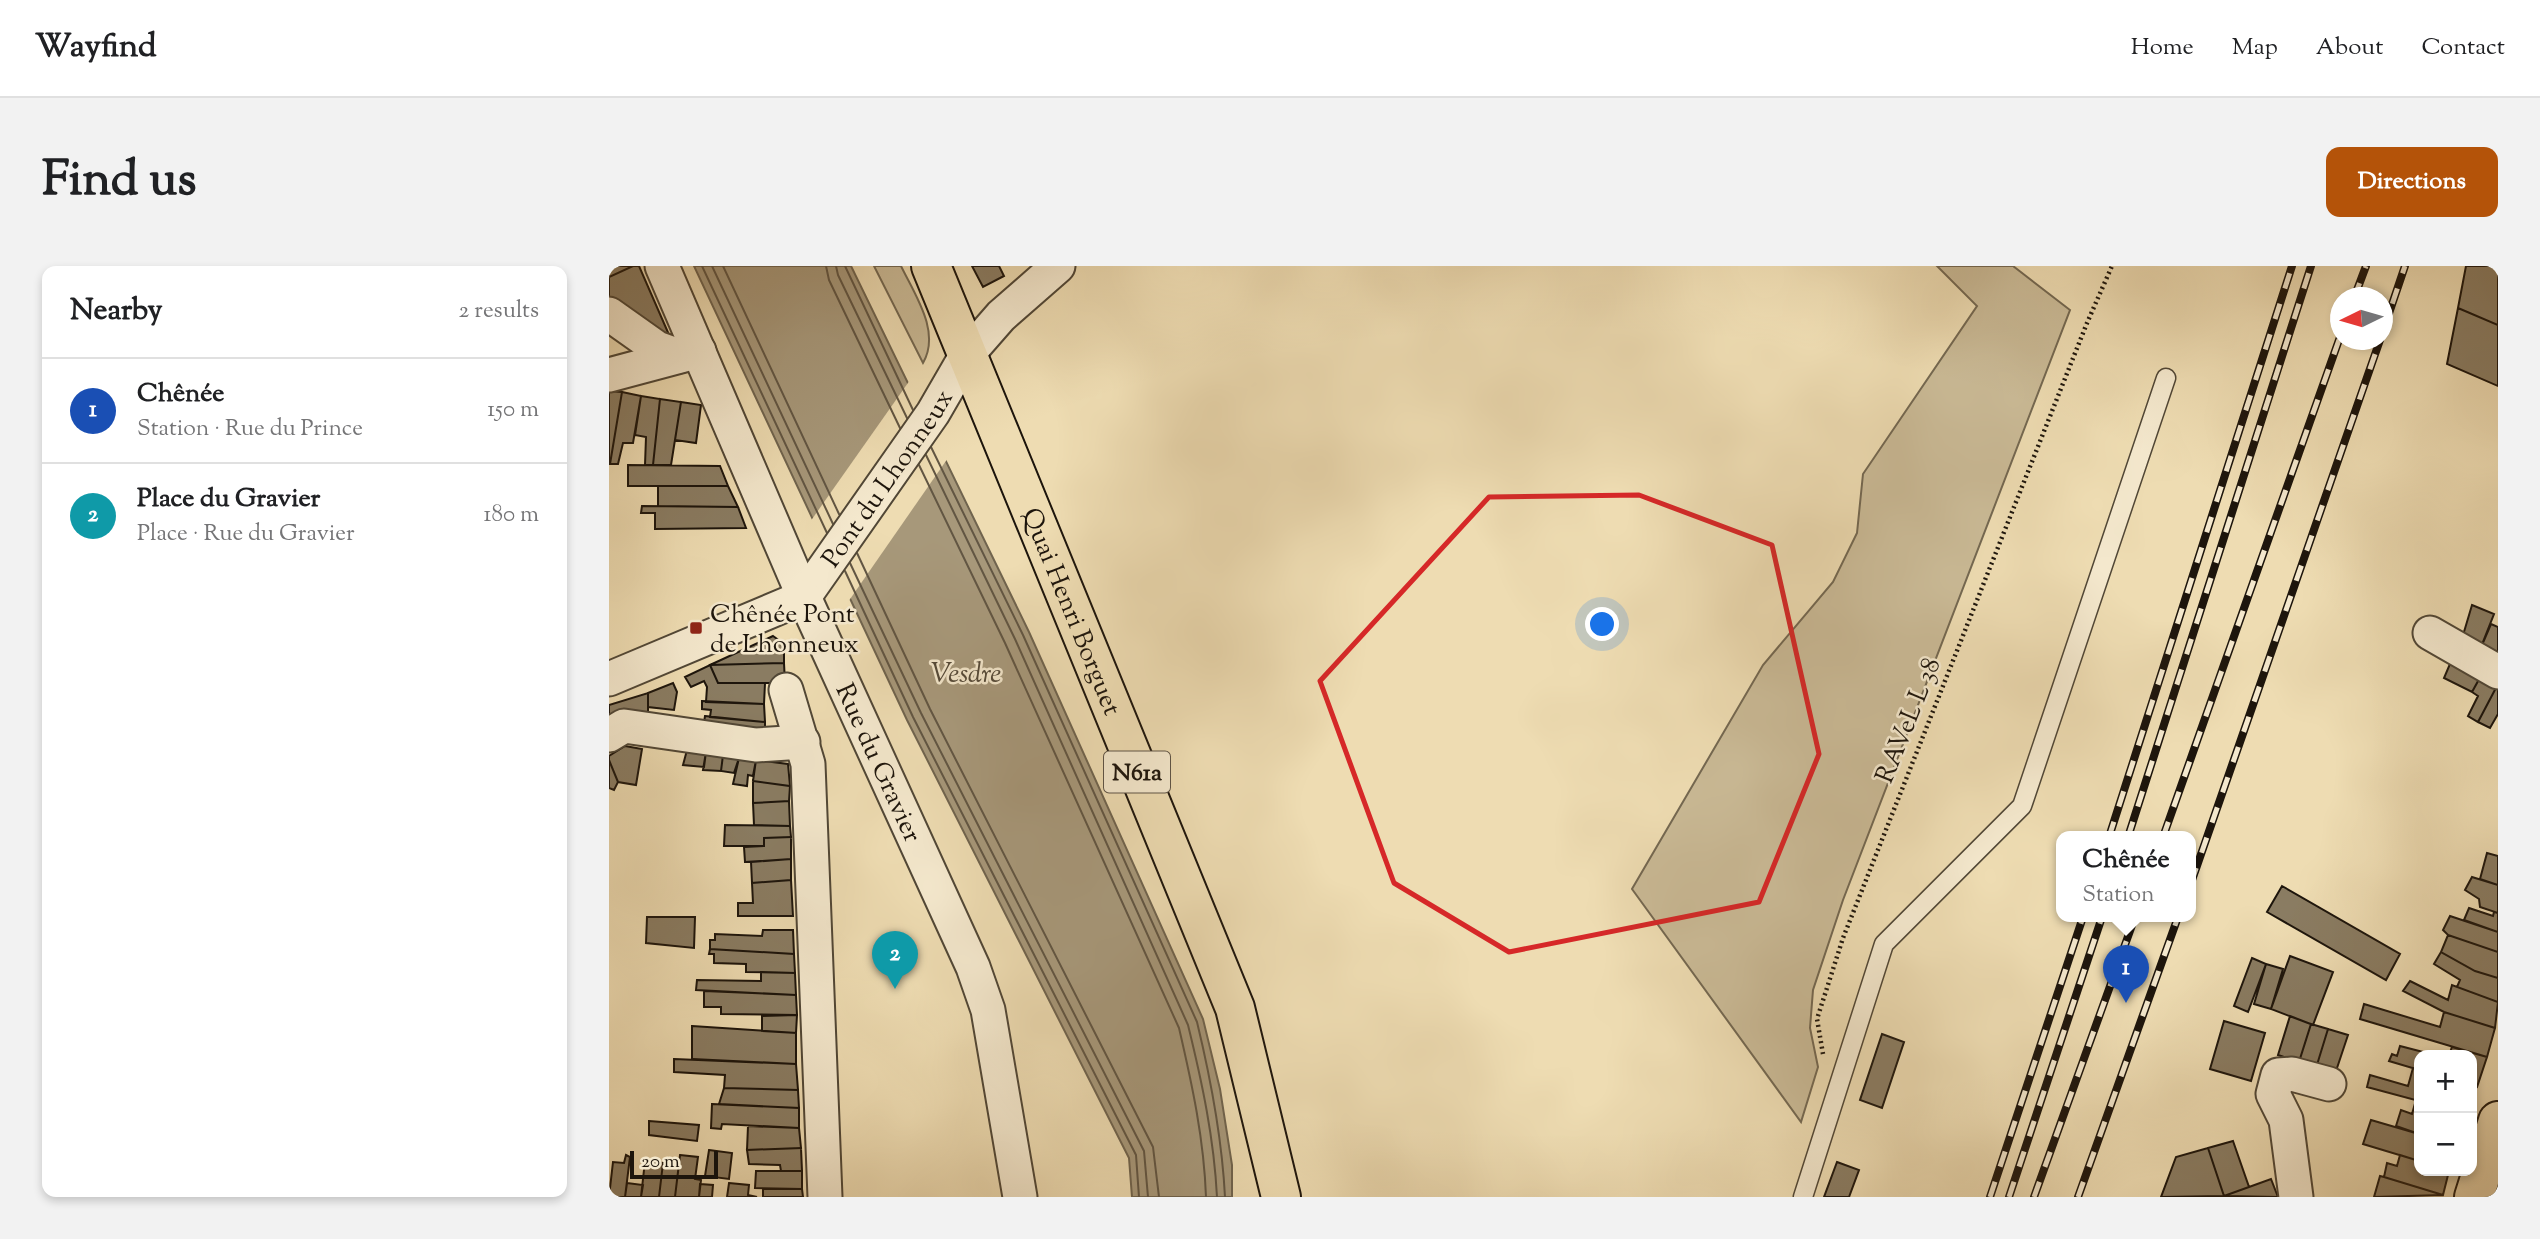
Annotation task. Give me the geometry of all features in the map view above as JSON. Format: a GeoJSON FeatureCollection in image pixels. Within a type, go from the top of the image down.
{"type":"FeatureCollection","features":[{"type":"Feature","properties":{"kind":"main road","name":"Quai Henri Borguet"},"geometry":{"type":"LineString","coordinates":[[931,266],[1234,1008],[1282,1197]]}},
{"type":"Feature","properties":{"kind":"main road"},"geometry":{"type":"LineString","coordinates":[[2474,1197],[2498,1121]]}},
{"type":"Feature","properties":{"kind":"street","name":"Rue du Gravier"},"geometry":{"type":"LineString","coordinates":[[662,266],[689,354],[804,597],[973,967],[988,1010],[1020,1197]]}},
{"type":"Feature","properties":{"kind":"street","name":"Pont du Lhonneux"},"geometry":{"type":"LineString","coordinates":[[804,597],[933,413],[967,356],[1001,317],[1058,266]]}},
{"type":"Feature","properties":{"kind":"street"},"geometry":{"type":"LineString","coordinates":[[609,314],[657,348],[689,354]]}},
{"type":"Feature","properties":{"kind":"street"},"geometry":{"type":"LineString","coordinates":[[609,375],[689,354]]}},
{"type":"Feature","properties":{"kind":"street"},"geometry":{"type":"LineString","coordinates":[[609,679],[804,597]]}},
{"type":"Feature","properties":{"kind":"street"},"geometry":{"type":"LineString","coordinates":[[2430,633],[2498,672]]}},
{"type":"Feature","properties":{"kind":"street"},"geometry":{"type":"LineString","coordinates":[[786,690],[809,764],[822,1175],[825,1197]]}},
{"type":"Feature","properties":{"kind":"street"},"geometry":{"type":"LineString","coordinates":[[609,735],[624,726],[757,745],[803,742]]}},
{"type":"Feature","properties":{"kind":"street"},"geometry":{"type":"LineString","coordinates":[[2296,1197],[2286,1120],[2273,1094],[2278,1075],[2292,1074],[2329,1084]]}},
{"type":"Feature","properties":{"kind":"lane"},"geometry":{"type":"LineString","coordinates":[[1803,1197],[1884,944],[2022,806],[2166,378]]}},
{"type":"Feature","properties":{"kind":"path","name":"RAVeL L 38"},"geometry":{"type":"LineString","coordinates":[[1825,1064],[1817,1019],[1843,938],[2076,348],[2112,266]]}},
{"type":"Feature","properties":{"kind":"highlighted area"},"geometry":{"type":"Polygon","coordinates":[[[1639,495],[1772,545],[1819,754],[1759,902],[1509,952],[1394,883],[1320,681],[1489,497],[1639,495]]]}},
{"type":"Feature","properties":{"kind":"shaded area"},"geometry":{"type":"Polygon","coordinates":[[[874,266],[901,266],[913,289],[928,326],[928,351],[923,363],[874,266]]]}},
{"type":"Feature","properties":{"kind":"shaded area"},"geometry":{"type":"Polygon","coordinates":[[[1937,266],[2013,266],[2070,310],[1843,900],[1813,990],[1810,1028],[1818,1067],[1801,1122],[1632,889],[1763,665],[1833,582],[1857,533],[1863,474],[1977,306],[1937,266]]]}},
{"type":"Feature","properties":{"kind":"water","name":"Vesdre"},"geometry":{"type":"Polygon","coordinates":[[[694,266],[851,266],[1029,632],[1203,1019],[1220,1089],[1232,1165],[1232,1197],[1132,1197],[1129,1158],[907,720],[694,266]]]}},
{"type":"Feature","properties":{"kind":"pier"},"geometry":{"type":"Polygon","coordinates":[[[910,380],[948,458],[848,602],[810,522],[910,380]]]}},
{"type":"Feature","properties":{"kind":"building"},"geometry":{"type":"Polygon","coordinates":[[[609,266],[633,266],[609,277],[609,266]]]}},
{"type":"Feature","properties":{"kind":"building"},"geometry":{"type":"Polygon","coordinates":[[[639,266],[670,337],[609,304],[609,277],[639,266]]]}},
{"type":"Feature","properties":{"kind":"building"},"geometry":{"type":"Polygon","coordinates":[[[972,266],[999,266],[1004,276],[983,287],[972,266]]]}},
{"type":"Feature","properties":{"kind":"building"},"geometry":{"type":"Polygon","coordinates":[[[2466,266],[2498,266],[2498,325],[2458,308],[2466,266]]]}},
{"type":"Feature","properties":{"kind":"building"},"geometry":{"type":"Polygon","coordinates":[[[2458,308],[2498,325],[2498,386],[2447,364],[2458,308]]]}},
{"type":"Feature","properties":{"kind":"building"},"geometry":{"type":"Polygon","coordinates":[[[609,391],[622,392],[610,464],[609,464],[609,391]]]}},
{"type":"Feature","properties":{"kind":"building"},"geometry":{"type":"Polygon","coordinates":[[[622,392],[641,396],[633,443],[623,443],[618,464],[610,464],[622,392]]]}},
{"type":"Feature","properties":{"kind":"building"},"geometry":{"type":"Polygon","coordinates":[[[641,396],[660,399],[653,465],[645,465],[646,437],[635,435],[641,396]]]}},
{"type":"Feature","properties":{"kind":"building"},"geometry":{"type":"Polygon","coordinates":[[[660,399],[681,402],[671,465],[653,465],[660,399]]]}},
{"type":"Feature","properties":{"kind":"building"},"geometry":{"type":"Polygon","coordinates":[[[681,402],[701,405],[696,443],[675,440],[681,402]]]}},
{"type":"Feature","properties":{"kind":"building"},"geometry":{"type":"Polygon","coordinates":[[[628,465],[720,466],[728,486],[628,486],[628,465]]]}},
{"type":"Feature","properties":{"kind":"building"},"geometry":{"type":"Polygon","coordinates":[[[658,486],[728,486],[738,507],[658,506],[658,486]]]}},
{"type":"Feature","properties":{"kind":"building"},"geometry":{"type":"Polygon","coordinates":[[[642,506],[738,507],[746,528],[655,529],[655,513],[641,513],[642,506]]]}},
{"type":"Feature","properties":{"kind":"building"},"geometry":{"type":"Polygon","coordinates":[[[2472,605],[2494,614],[2479,652],[2461,642],[2472,605]]]}},
{"type":"Feature","properties":{"kind":"building"},"geometry":{"type":"Polygon","coordinates":[[[2491,624],[2498,627],[2498,661],[2479,652],[2491,624]]]}},
{"type":"Feature","properties":{"kind":"building"},"geometry":{"type":"Polygon","coordinates":[[[773,636],[784,644],[784,663],[710,665],[773,636]]]}},
{"type":"Feature","properties":{"kind":"building"},"geometry":{"type":"Polygon","coordinates":[[[2455,652],[2482,674],[2472,692],[2444,678],[2455,652]]]}},
{"type":"Feature","properties":{"kind":"building"},"geometry":{"type":"Polygon","coordinates":[[[784,663],[785,683],[718,683],[710,665],[784,663]]]}},
{"type":"Feature","properties":{"kind":"building"},"geometry":{"type":"Polygon","coordinates":[[[710,665],[718,683],[765,683],[764,704],[706,702],[707,687],[704,681],[691,687],[685,677],[710,665]]]}},
{"type":"Feature","properties":{"kind":"building"},"geometry":{"type":"Polygon","coordinates":[[[2482,674],[2498,684],[2478,722],[2468,716],[2478,696],[2472,692],[2482,674]]]}},
{"type":"Feature","properties":{"kind":"building"},"geometry":{"type":"Polygon","coordinates":[[[673,683],[677,692],[674,710],[648,707],[648,693],[673,683]]]}},
{"type":"Feature","properties":{"kind":"building"},"geometry":{"type":"Polygon","coordinates":[[[2498,684],[2498,714],[2490,728],[2478,722],[2498,684]]]}},
{"type":"Feature","properties":{"kind":"building"},"geometry":{"type":"Polygon","coordinates":[[[648,693],[648,712],[609,717],[609,705],[648,693]]]}},
{"type":"Feature","properties":{"kind":"building"},"geometry":{"type":"Polygon","coordinates":[[[702,701],[764,704],[765,722],[710,717],[711,710],[702,709],[702,701]]]}},
{"type":"Feature","properties":{"kind":"building"},"geometry":{"type":"Polygon","coordinates":[[[705,716],[765,722],[765,739],[703,729],[705,716]]]}},
{"type":"Feature","properties":{"kind":"building"},"geometry":{"type":"Polygon","coordinates":[[[625,746],[642,749],[636,785],[618,782],[609,760],[609,756],[625,746]]]}},
{"type":"Feature","properties":{"kind":"building"},"geometry":{"type":"Polygon","coordinates":[[[687,750],[706,752],[704,767],[683,765],[687,750]]]}},
{"type":"Feature","properties":{"kind":"building"},"geometry":{"type":"Polygon","coordinates":[[[706,752],[723,755],[721,771],[703,770],[706,752]]]}},
{"type":"Feature","properties":{"kind":"building"},"geometry":{"type":"Polygon","coordinates":[[[723,755],[739,758],[734,773],[721,771],[723,755]]]}},
{"type":"Feature","properties":{"kind":"building"},"geometry":{"type":"Polygon","coordinates":[[[739,758],[756,760],[753,776],[748,775],[747,786],[733,784],[739,758]]]}},
{"type":"Feature","properties":{"kind":"building"},"geometry":{"type":"Polygon","coordinates":[[[609,760],[618,782],[614,790],[609,788],[609,760]]]}},
{"type":"Feature","properties":{"kind":"building"},"geometry":{"type":"Polygon","coordinates":[[[756,760],[788,764],[790,786],[753,781],[756,760]]]}},
{"type":"Feature","properties":{"kind":"building"},"geometry":{"type":"Polygon","coordinates":[[[753,781],[790,786],[789,801],[753,803],[753,781]]]}},
{"type":"Feature","properties":{"kind":"building"},"geometry":{"type":"Polygon","coordinates":[[[789,801],[790,826],[754,825],[753,803],[789,801]]]}},
{"type":"Feature","properties":{"kind":"building"},"geometry":{"type":"Polygon","coordinates":[[[725,825],[790,826],[791,837],[764,838],[764,846],[724,846],[725,825]]]}},
{"type":"Feature","properties":{"kind":"building"},"geometry":{"type":"Polygon","coordinates":[[[791,837],[791,859],[745,862],[744,847],[764,846],[764,838],[791,837]]]}},
{"type":"Feature","properties":{"kind":"building"},"geometry":{"type":"Polygon","coordinates":[[[2487,853],[2498,856],[2498,885],[2480,879],[2487,853]]]}},
{"type":"Feature","properties":{"kind":"building"},"geometry":{"type":"Polygon","coordinates":[[[791,859],[791,880],[752,883],[751,862],[791,859]]]}},
{"type":"Feature","properties":{"kind":"building"},"geometry":{"type":"Polygon","coordinates":[[[2472,877],[2498,885],[2498,913],[2480,907],[2479,899],[2465,890],[2472,877]]]}},
{"type":"Feature","properties":{"kind":"building"},"geometry":{"type":"Polygon","coordinates":[[[791,880],[793,916],[738,916],[738,903],[753,903],[752,883],[791,880]]]}},
{"type":"Feature","properties":{"kind":"building"},"geometry":{"type":"Polygon","coordinates":[[[2282,886],[2400,954],[2386,980],[2267,912],[2282,886]]]}},
{"type":"Feature","properties":{"kind":"building"},"geometry":{"type":"Polygon","coordinates":[[[2469,908],[2493,916],[2494,912],[2498,913],[2498,932],[2464,920],[2469,908]]]}},
{"type":"Feature","properties":{"kind":"building"},"geometry":{"type":"Polygon","coordinates":[[[2450,916],[2498,932],[2498,952],[2448,935],[2443,930],[2450,916]]]}},
{"type":"Feature","properties":{"kind":"building"},"geometry":{"type":"Polygon","coordinates":[[[647,917],[695,917],[694,948],[646,943],[647,917]]]}},
{"type":"Feature","properties":{"kind":"building"},"geometry":{"type":"Polygon","coordinates":[[[763,930],[793,930],[794,954],[710,949],[710,940],[715,940],[715,934],[762,936],[763,930]]]}},
{"type":"Feature","properties":{"kind":"building"},"geometry":{"type":"Polygon","coordinates":[[[2448,935],[2498,952],[2498,978],[2475,971],[2441,952],[2448,935]]]}},
{"type":"Feature","properties":{"kind":"building"},"geometry":{"type":"Polygon","coordinates":[[[710,949],[794,954],[795,973],[746,972],[746,964],[714,963],[714,954],[709,954],[710,949]]]}},
{"type":"Feature","properties":{"kind":"building"},"geometry":{"type":"Polygon","coordinates":[[[2441,952],[2475,971],[2498,978],[2498,1002],[2457,987],[2460,980],[2434,964],[2441,952]]]}},
{"type":"Feature","properties":{"kind":"building"},"geometry":{"type":"Polygon","coordinates":[[[2290,956],[2333,972],[2313,1025],[2271,1009],[2290,956]]]}},
{"type":"Feature","properties":{"kind":"building"},"geometry":{"type":"Polygon","coordinates":[[[2252,958],[2266,964],[2248,1012],[2234,1006],[2252,958]]]}},
{"type":"Feature","properties":{"kind":"building"},"geometry":{"type":"Polygon","coordinates":[[[2266,964],[2283,969],[2271,1009],[2254,1004],[2266,964]]]}},
{"type":"Feature","properties":{"kind":"building"},"geometry":{"type":"Polygon","coordinates":[[[761,972],[795,973],[796,995],[696,990],[697,980],[761,981],[761,972]]]}},
{"type":"Feature","properties":{"kind":"building"},"geometry":{"type":"Polygon","coordinates":[[[2410,981],[2448,1000],[2452,985],[2498,1002],[2495,1028],[2444,1012],[2403,991],[2410,981]]]}},
{"type":"Feature","properties":{"kind":"building"},"geometry":{"type":"Polygon","coordinates":[[[704,991],[796,995],[797,1015],[721,1014],[721,1007],[704,1007],[704,991]]]}},
{"type":"Feature","properties":{"kind":"building"},"geometry":{"type":"Polygon","coordinates":[[[2364,1004],[2440,1027],[2444,1012],[2495,1028],[2487,1057],[2477,1054],[2477,1050],[2464,1050],[2360,1019],[2364,1004]]]}},
{"type":"Feature","properties":{"kind":"building"},"geometry":{"type":"Polygon","coordinates":[[[797,1015],[796,1033],[762,1031],[762,1016],[797,1015]]]}},
{"type":"Feature","properties":{"kind":"building"},"geometry":{"type":"Polygon","coordinates":[[[2290,1016],[2311,1024],[2299,1062],[2278,1055],[2290,1016]]]}},
{"type":"Feature","properties":{"kind":"building"},"geometry":{"type":"Polygon","coordinates":[[[2224,1021],[2265,1033],[2251,1081],[2210,1069],[2224,1021]]]}},
{"type":"Feature","properties":{"kind":"building"},"geometry":{"type":"Polygon","coordinates":[[[2311,1024],[2328,1029],[2316,1068],[2299,1062],[2311,1024]]]}},
{"type":"Feature","properties":{"kind":"building"},"geometry":{"type":"Polygon","coordinates":[[[692,1026],[796,1033],[796,1064],[692,1059],[692,1026]]]}},
{"type":"Feature","properties":{"kind":"building"},"geometry":{"type":"Polygon","coordinates":[[[2328,1029],[2348,1035],[2335,1074],[2316,1068],[2328,1029]]]}},
{"type":"Feature","properties":{"kind":"building"},"geometry":{"type":"Polygon","coordinates":[[[1882,1034],[1904,1042],[1882,1108],[1860,1100],[1882,1034]]]}},
{"type":"Feature","properties":{"kind":"building"},"geometry":{"type":"Polygon","coordinates":[[[2400,1046],[2415,1050],[2414,1068],[2389,1061],[2392,1054],[2397,1056],[2400,1046]]]}},
{"type":"Feature","properties":{"kind":"building"},"geometry":{"type":"Polygon","coordinates":[[[2477,1054],[2487,1057],[2477,1087],[2477,1054]]]}},
{"type":"Feature","properties":{"kind":"building"},"geometry":{"type":"Polygon","coordinates":[[[674,1059],[796,1064],[798,1090],[724,1088],[725,1075],[674,1072],[674,1059]]]}},
{"type":"Feature","properties":{"kind":"building"},"geometry":{"type":"Polygon","coordinates":[[[2413,1068],[2414,1100],[2367,1087],[2370,1075],[2408,1086],[2413,1068]]]}},
{"type":"Feature","properties":{"kind":"building"},"geometry":{"type":"Polygon","coordinates":[[[724,1088],[798,1090],[799,1108],[719,1104],[724,1088]]]}},
{"type":"Feature","properties":{"kind":"building"},"geometry":{"type":"Polygon","coordinates":[[[712,1104],[799,1108],[799,1128],[722,1124],[721,1129],[711,1128],[712,1104]]]}},
{"type":"Feature","properties":{"kind":"building"},"geometry":{"type":"Polygon","coordinates":[[[2414,1107],[2414,1132],[2396,1126],[2401,1110],[2412,1114],[2414,1107]]]}},
{"type":"Feature","properties":{"kind":"building"},"geometry":{"type":"Polygon","coordinates":[[[2371,1120],[2414,1133],[2414,1159],[2363,1144],[2371,1120]]]}},
{"type":"Feature","properties":{"kind":"building"},"geometry":{"type":"Polygon","coordinates":[[[649,1121],[699,1125],[697,1141],[649,1135],[649,1121]]]}},
{"type":"Feature","properties":{"kind":"building"},"geometry":{"type":"Polygon","coordinates":[[[748,1126],[799,1128],[801,1148],[747,1150],[748,1126]]]}},
{"type":"Feature","properties":{"kind":"building"},"geometry":{"type":"Polygon","coordinates":[[[2233,1141],[2249,1187],[2224,1196],[2208,1148],[2233,1141]]]}},
{"type":"Feature","properties":{"kind":"building"},"geometry":{"type":"Polygon","coordinates":[[[801,1148],[802,1171],[781,1171],[780,1165],[749,1164],[747,1150],[801,1148]]]}},
{"type":"Feature","properties":{"kind":"building"},"geometry":{"type":"Polygon","coordinates":[[[2208,1148],[2224,1196],[2161,1197],[2176,1157],[2208,1148]]]}},
{"type":"Feature","properties":{"kind":"building"},"geometry":{"type":"Polygon","coordinates":[[[709,1150],[732,1153],[729,1179],[705,1176],[709,1150]]]}},
{"type":"Feature","properties":{"kind":"building"},"geometry":{"type":"Polygon","coordinates":[[[626,1155],[630,1157],[625,1197],[609,1197],[613,1162],[624,1163],[626,1155]]]}},
{"type":"Feature","properties":{"kind":"building"},"geometry":{"type":"Polygon","coordinates":[[[680,1155],[698,1157],[695,1179],[701,1180],[699,1197],[675,1197],[680,1155]]]}},
{"type":"Feature","properties":{"kind":"building"},"geometry":{"type":"Polygon","coordinates":[[[2400,1155],[2414,1159],[2414,1176],[2448,1176],[2443,1195],[2384,1177],[2387,1163],[2397,1166],[2400,1155]]]}},
{"type":"Feature","properties":{"kind":"building"},"geometry":{"type":"Polygon","coordinates":[[[645,1161],[663,1163],[659,1197],[641,1197],[645,1161]]]}},
{"type":"Feature","properties":{"kind":"building"},"geometry":{"type":"Polygon","coordinates":[[[1837,1162],[1859,1170],[1849,1197],[1824,1197],[1837,1162]]]}},
{"type":"Feature","properties":{"kind":"building"},"geometry":{"type":"Polygon","coordinates":[[[663,1163],[679,1164],[675,1197],[659,1197],[663,1163]]]}},
{"type":"Feature","properties":{"kind":"building"},"geometry":{"type":"Polygon","coordinates":[[[756,1171],[802,1171],[802,1189],[755,1188],[756,1171]]]}},
{"type":"Feature","properties":{"kind":"building"},"geometry":{"type":"Polygon","coordinates":[[[2380,1176],[2384,1177],[2443,1195],[2374,1197],[2380,1176]]]}},
{"type":"Feature","properties":{"kind":"building"},"geometry":{"type":"Polygon","coordinates":[[[2271,1179],[2278,1197],[2224,1196],[2249,1187],[2271,1179]]]}},
{"type":"Feature","properties":{"kind":"building"},"geometry":{"type":"Polygon","coordinates":[[[627,1183],[643,1185],[641,1197],[625,1197],[627,1183]]]}},
{"type":"Feature","properties":{"kind":"building"},"geometry":{"type":"Polygon","coordinates":[[[729,1183],[749,1185],[748,1195],[757,1197],[727,1197],[729,1183]]]}},
{"type":"Feature","properties":{"kind":"building"},"geometry":{"type":"Polygon","coordinates":[[[700,1184],[713,1185],[712,1197],[699,1197],[700,1184]]]}},
{"type":"Feature","properties":{"kind":"building"},"geometry":{"type":"Polygon","coordinates":[[[763,1189],[802,1189],[803,1197],[763,1197],[763,1189]]]}},
{"type":"Feature","properties":{"kind":"railway"},"geometry":{"type":"LineString","coordinates":[[2111,831],[2292,266]]}},
{"type":"Feature","properties":{"kind":"railway"},"geometry":{"type":"LineString","coordinates":[[2130,831],[2311,266]]}},
{"type":"Feature","properties":{"kind":"railway"},"geometry":{"type":"LineString","coordinates":[[2358,287],[2366,266]]}},
{"type":"Feature","properties":{"kind":"railway"},"geometry":{"type":"LineString","coordinates":[[2393,301],[2405,266]]}},
{"type":"Feature","properties":{"kind":"railway"},"geometry":{"type":"LineString","coordinates":[[2165,831],[2335,350]]}},
{"type":"Feature","properties":{"kind":"railway"},"geometry":{"type":"LineString","coordinates":[[2196,869],[2377,350]]}},
{"type":"Feature","properties":{"kind":"railway"},"geometry":{"type":"LineString","coordinates":[[1990,1197],[2081,922]]}},
{"type":"Feature","properties":{"kind":"railway"},"geometry":{"type":"LineString","coordinates":[[2009,1197],[2100,922]]}},
{"type":"Feature","properties":{"kind":"railway"},"geometry":{"type":"LineString","coordinates":[[2034,1197],[2133,922]]}},
{"type":"Feature","properties":{"kind":"railway"},"geometry":{"type":"LineString","coordinates":[[2078,1197],[2176,922]]}},
{"type":"Feature","properties":{"kind":"place","name":"Chênée Pont de Lhonneux"},"geometry":{"type":"Point","coordinates":[696,628]}},
{"type":"Feature","properties":{"kind":"place","name":"Place du Gravier"},"geometry":{"type":"Point","coordinates":[895,989]}},
{"type":"Feature","properties":{"kind":"place","name":"Chênée"},"geometry":{"type":"Point","coordinates":[2126,1003]}}]}
